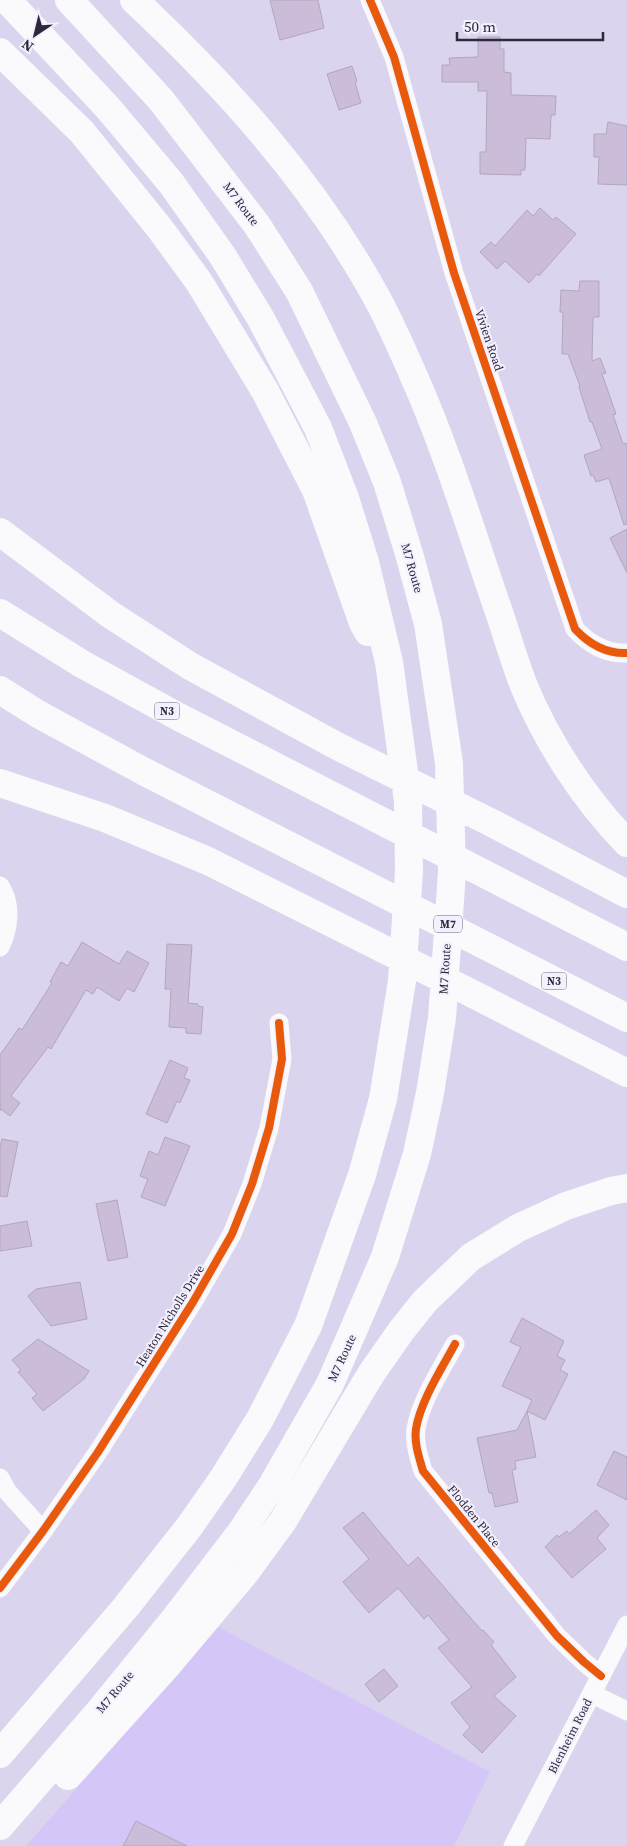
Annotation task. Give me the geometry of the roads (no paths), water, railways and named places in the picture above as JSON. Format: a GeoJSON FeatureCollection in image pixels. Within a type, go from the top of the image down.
{"type":"FeatureCollection","features":[{"type":"Feature","properties":{"kind":"highway"},"geometry":{"type":"LineString","coordinates":[[0,1754],[125,1608],[189,1527],[224,1477],[260,1419],[308,1326],[356,1193],[383,1099],[402,981],[409,880],[408,801],[389,662],[367,570],[346,498],[318,428],[261,319],[222,255],[171,183],[108,108],[7,0]]}},
{"type":"Feature","properties":{"kind":"highway","name":"M7 Route"},"geometry":{"type":"LineString","coordinates":[[0,1826],[158,1640],[235,1540],[271,1488],[330,1384],[385,1257],[417,1154],[430,1093],[442,1018],[452,872],[449,763],[428,624],[387,482],[363,423],[299,291],[257,225],[161,100],[69,0]]}},
{"type":"Feature","properties":{"kind":"highway"},"geometry":{"type":"LineString","coordinates":[[134,0],[211,75],[292,168],[336,229],[374,292],[412,373],[444,453],[524,687],[565,763],[591,801],[627,843]]}},
{"type":"Feature","properties":{"kind":"highway"},"geometry":{"type":"LineString","coordinates":[[0,52],[82,132],[161,230],[199,282],[265,391],[316,490],[363,624],[389,662]]}},
{"type":"Feature","properties":{"kind":"highway"},"geometry":{"type":"LineString","coordinates":[[0,532],[111,615],[190,666],[337,746],[492,823],[627,894]]}},
{"type":"Feature","properties":{"kind":"highway","name":"N3"},"geometry":{"type":"LineString","coordinates":[[0,613],[108,678],[177,716],[627,947]]}},
{"type":"Feature","properties":{"kind":"highway","name":"N3"},"geometry":{"type":"LineString","coordinates":[[0,690],[38,714],[143,771],[627,1018]]}},
{"type":"Feature","properties":{"kind":"highway"},"geometry":{"type":"LineString","coordinates":[[0,783],[105,818],[200,858],[474,994],[627,1073]]}},
{"type":"Feature","properties":{"kind":"highway"},"geometry":{"type":"LineString","coordinates":[[4,1846],[166,1667],[245,1573],[283,1521],[371,1374],[400,1331],[425,1302],[471,1258],[518,1228],[566,1206],[611,1191],[627,1188]]}},
{"type":"Feature","properties":{"kind":"street","name":"Vivien Road"},"geometry":{"type":"LineString","coordinates":[[370,0],[394,57],[454,273],[575,629],[586,641],[600,649],[627,653]]}},
{"type":"Feature","properties":{"kind":"street"},"geometry":{"type":"LineString","coordinates":[[0,947],[6,935],[9,917],[1,888]]}},
{"type":"Feature","properties":{"kind":"street","name":"Heaton Nicholls Drive"},"geometry":{"type":"LineString","coordinates":[[0,1588],[43,1531],[98,1452],[193,1302],[232,1234],[252,1184],[269,1128],[282,1059],[280,1023]]}},
{"type":"Feature","properties":{"kind":"street","name":"Flodden Place"},"geometry":{"type":"LineString","coordinates":[[455,1344],[426,1399],[416,1428],[416,1450],[423,1470],[557,1636],[601,1676]]}},
{"type":"Feature","properties":{"kind":"street"},"geometry":{"type":"LineString","coordinates":[[0,1478],[7,1491],[43,1531]]}},
{"type":"Feature","properties":{"kind":"street","name":"Blenheim Road"},"geometry":{"type":"LineString","coordinates":[[513,1846],[627,1625]]}},
{"type":"Feature","properties":{"kind":"street"},"geometry":{"type":"LineString","coordinates":[[592,1694],[627,1711]]}}]}
